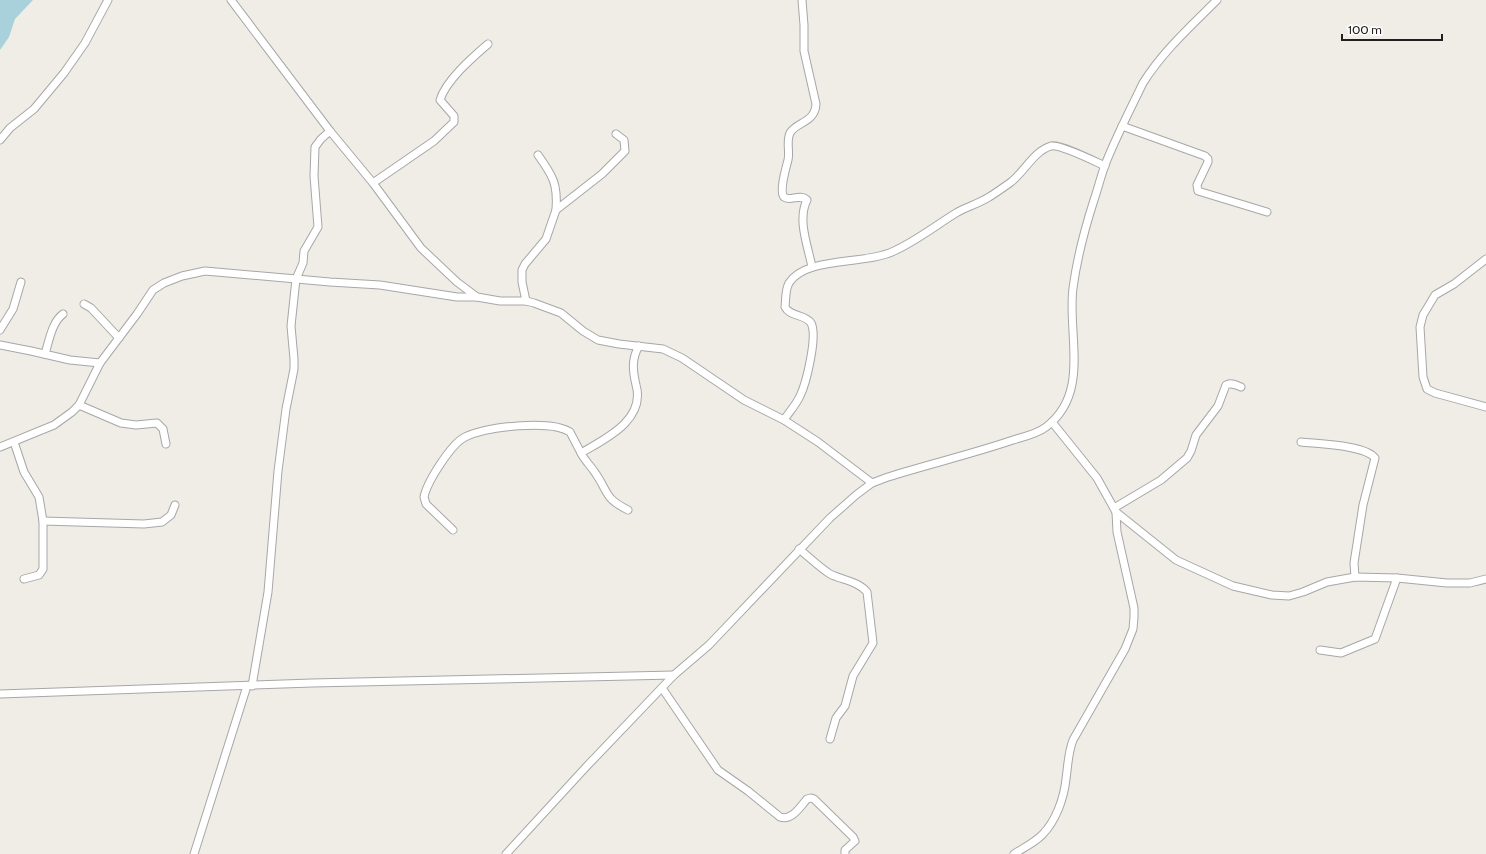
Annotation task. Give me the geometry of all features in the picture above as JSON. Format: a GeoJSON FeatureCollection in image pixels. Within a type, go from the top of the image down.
{"type":"FeatureCollection","features":[{"type":"Feature","properties":{"kind":"street"},"geometry":{"type":"LineString","coordinates":[[0,140],[10,128],[34,109],[64,73],[88,38],[108,0]]}},
{"type":"Feature","properties":{"kind":"street"},"geometry":{"type":"LineString","coordinates":[[231,0],[330,131],[373,183],[421,248],[457,282],[477,297]]}},
{"type":"Feature","properties":{"kind":"street"},"geometry":{"type":"LineString","coordinates":[[802,0],[804,51],[816,110],[809,118],[789,134],[788,140],[790,154],[783,184],[783,195],[785,198],[789,199],[803,197],[807,200],[803,214],[803,225],[812,267]]}},
{"type":"Feature","properties":{"kind":"street"},"geometry":{"type":"LineString","coordinates":[[506,854],[586,767],[674,675],[709,645],[799,549],[856,495],[872,484],[888,477],[992,447],[1034,433],[1045,428],[1052,422],[1063,408],[1069,397],[1072,385],[1075,358],[1072,314],[1073,287],[1079,255],[1105,166],[1122,126],[1150,71],[1172,44],[1217,0]]}},
{"type":"Feature","properties":{"kind":"street"},"geometry":{"type":"LineString","coordinates":[[373,183],[434,141],[454,122],[454,116],[440,100],[442,94],[455,77],[488,44]]}},
{"type":"Feature","properties":{"kind":"street"},"geometry":{"type":"LineString","coordinates":[[1122,126],[1205,156],[1208,159],[1208,162],[1197,185],[1198,191],[1267,212]]}},
{"type":"Feature","properties":{"kind":"street"},"geometry":{"type":"LineString","coordinates":[[194,854],[249,686],[268,592],[278,471],[286,409],[294,369],[291,326],[296,279],[303,263],[304,251],[318,226],[314,176],[315,147],[320,139],[330,131]]}},
{"type":"Feature","properties":{"kind":"street"},"geometry":{"type":"LineString","coordinates":[[556,210],[602,174],[625,151],[624,140],[616,134]]}},
{"type":"Feature","properties":{"kind":"street"},"geometry":{"type":"LineString","coordinates":[[784,420],[800,396],[808,373],[812,345],[811,324],[806,319],[790,312],[785,307],[787,290],[789,284],[795,276],[812,267],[867,259],[892,252],[919,238],[960,211],[988,198],[1012,181],[1034,157],[1051,146],[1060,146],[1105,166]]}},
{"type":"Feature","properties":{"kind":"street"},"geometry":{"type":"LineString","coordinates":[[526,301],[522,282],[522,270],[525,264],[546,239],[556,210],[556,185],[538,155]]}},
{"type":"Feature","properties":{"kind":"street"},"geometry":{"type":"LineString","coordinates":[[1486,259],[1454,284],[1433,297],[1423,315],[1420,327],[1423,376],[1427,389],[1435,393],[1486,407]]}},
{"type":"Feature","properties":{"kind":"street"},"geometry":{"type":"LineString","coordinates":[[0,447],[54,425],[72,412],[79,405],[100,363],[153,290],[164,283],[182,276],[205,271],[380,285],[457,297],[477,297],[500,301],[526,301],[561,313],[583,331],[598,340],[663,349],[682,358],[744,400],[784,420],[835,454],[872,484]]}},
{"type":"Feature","properties":{"kind":"street"},"geometry":{"type":"LineString","coordinates":[[0,330],[14,309],[21,282]]}},
{"type":"Feature","properties":{"kind":"street"},"geometry":{"type":"LineString","coordinates":[[84,304],[91,308],[119,338]]}},
{"type":"Feature","properties":{"kind":"street"},"geometry":{"type":"LineString","coordinates":[[45,354],[57,320],[63,314]]}},
{"type":"Feature","properties":{"kind":"street"},"geometry":{"type":"LineString","coordinates":[[0,345],[74,361],[100,363]]}},
{"type":"Feature","properties":{"kind":"street"},"geometry":{"type":"LineString","coordinates":[[581,453],[601,442],[625,424],[632,416],[636,406],[637,396],[637,386],[634,379],[633,368],[634,356],[639,346]]}},
{"type":"Feature","properties":{"kind":"street"},"geometry":{"type":"LineString","coordinates":[[1115,510],[1161,480],[1180,465],[1190,455],[1198,432],[1218,406],[1226,385],[1228,383],[1241,387]]}},
{"type":"Feature","properties":{"kind":"street"},"geometry":{"type":"LineString","coordinates":[[79,405],[121,423],[136,425],[157,423],[163,429],[166,444]]}},
{"type":"Feature","properties":{"kind":"street"},"geometry":{"type":"LineString","coordinates":[[1052,422],[1097,478],[1115,510],[1176,560],[1233,586],[1265,594],[1289,596],[1327,582],[1355,577],[1397,578],[1447,583],[1470,583],[1486,579]]}},
{"type":"Feature","properties":{"kind":"street"},"geometry":{"type":"LineString","coordinates":[[453,530],[426,504],[424,497],[435,472],[457,443],[466,437],[510,426],[530,425],[551,427],[570,432],[586,462],[601,482],[608,496],[618,505],[628,510]]}},
{"type":"Feature","properties":{"kind":"street"},"geometry":{"type":"LineString","coordinates":[[14,442],[24,472],[40,497],[43,521],[43,569],[39,575],[24,579]]}},
{"type":"Feature","properties":{"kind":"street"},"geometry":{"type":"LineString","coordinates":[[1302,442],[1343,446],[1368,453],[1375,458],[1363,505],[1354,563],[1355,577]]}},
{"type":"Feature","properties":{"kind":"street"},"geometry":{"type":"LineString","coordinates":[[43,521],[144,524],[162,522],[171,515],[175,505]]}},
{"type":"Feature","properties":{"kind":"street"},"geometry":{"type":"LineString","coordinates":[[1014,854],[1042,836],[1055,815],[1064,789],[1069,753],[1074,740],[1121,656],[1133,629],[1134,608],[1117,532],[1115,510]]}},
{"type":"Feature","properties":{"kind":"street"},"geometry":{"type":"LineString","coordinates":[[799,549],[827,572],[842,580],[861,586],[867,592],[873,642],[853,676],[845,706],[836,718],[830,738]]}},
{"type":"Feature","properties":{"kind":"street"},"geometry":{"type":"LineString","coordinates":[[1320,650],[1341,653],[1375,639],[1397,578]]}},
{"type":"Feature","properties":{"kind":"street"},"geometry":{"type":"LineString","coordinates":[[0,694],[499,678],[674,675]]}},
{"type":"Feature","properties":{"kind":"street"},"geometry":{"type":"LineString","coordinates":[[662,688],[722,774],[748,791],[780,817],[785,819],[790,818],[807,799],[811,798],[853,837],[855,841],[845,850],[844,854]]}},
{"type":"Feature","properties":{"kind":"water"},"geometry":{"type":"Polygon","coordinates":[[[0,0],[33,0],[15,19],[9,37],[0,50],[0,0]]]}}]}
